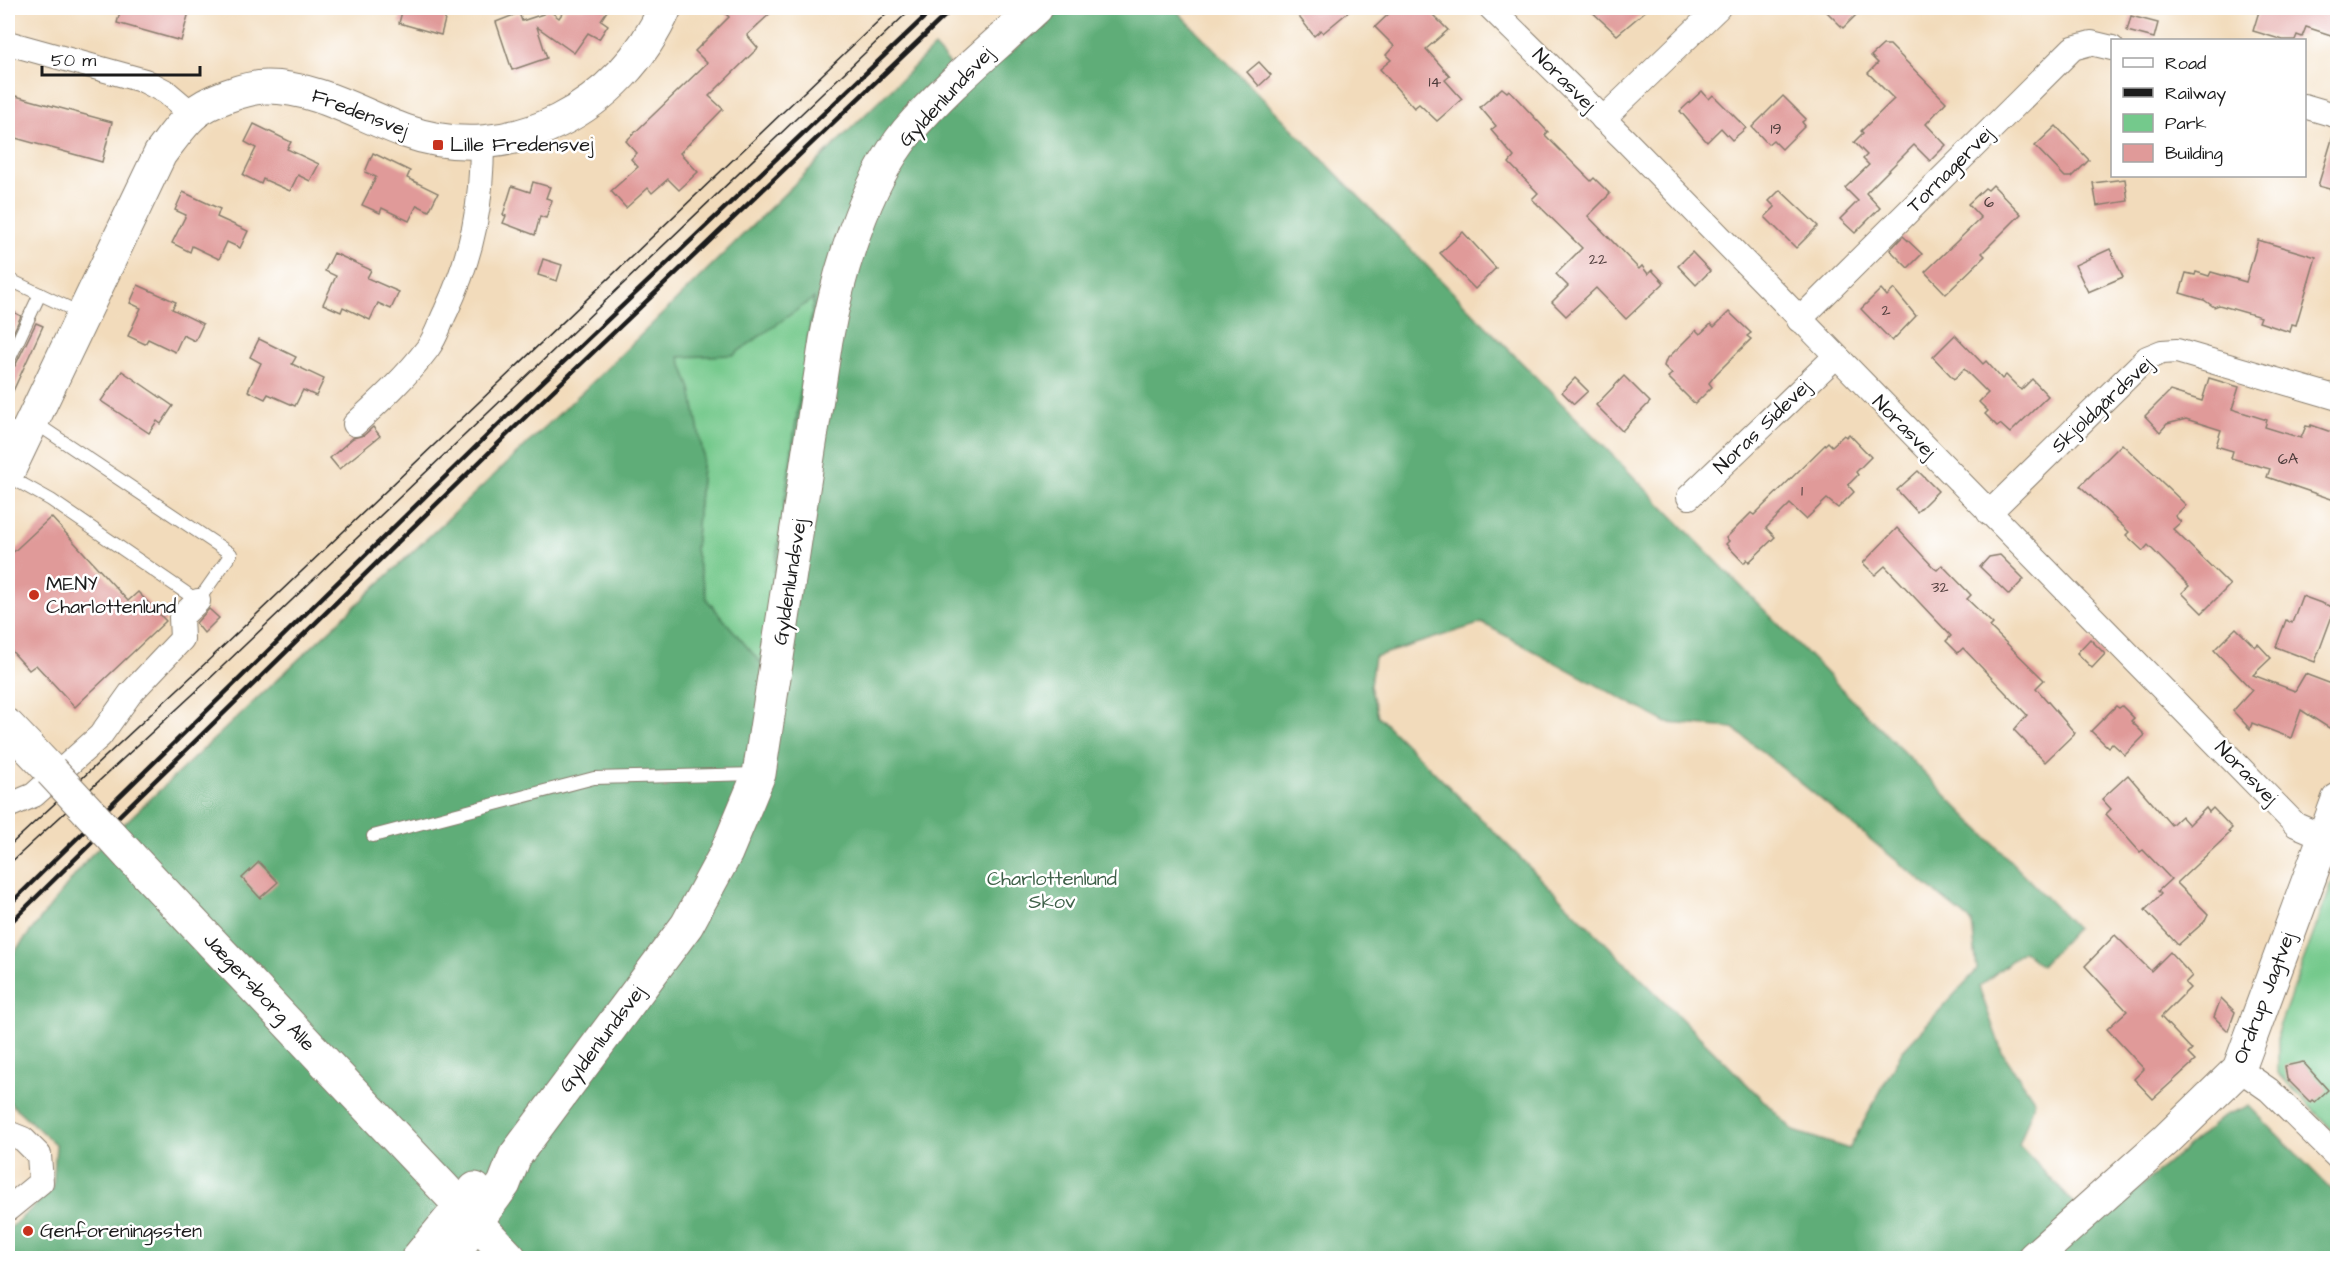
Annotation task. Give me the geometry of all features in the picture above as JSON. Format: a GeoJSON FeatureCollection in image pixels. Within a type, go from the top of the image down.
{"type":"FeatureCollection","features":[{"type":"Feature","properties":{"kind":"street","name":"Fredensvej"},"geometry":{"type":"LineString","coordinates":[[8,474],[22,427],[85,315],[160,154],[192,114],[225,96],[266,87],[308,92],[406,132],[443,141],[482,141],[525,136],[567,119],[607,90],[636,60],[665,8]]}},
{"type":"Feature","properties":{"kind":"street","name":"Gyldenlundsvej"},"geometry":{"type":"LineString","coordinates":[[469,1215],[504,1184],[515,1156],[687,925],[726,853],[759,774],[829,321],[852,238],[878,179],[906,133],[960,78],[1036,8]]}},
{"type":"Feature","properties":{"kind":"street","name":"Norasvej"},"geometry":{"type":"LineString","coordinates":[[1491,8],[1603,119],[2296,825],[2324,837]]}},
{"type":"Feature","properties":{"kind":"street"},"geometry":{"type":"LineString","coordinates":[[1603,119],[1718,8]]}},
{"type":"Feature","properties":{"kind":"street"},"geometry":{"type":"LineString","coordinates":[[8,43],[145,81],[166,92],[192,114]]}},
{"type":"Feature","properties":{"kind":"street","name":"Tornagervej"},"geometry":{"type":"LineString","coordinates":[[1799,320],[2073,48],[2091,43],[2111,48]]}},
{"type":"Feature","properties":{"kind":"street"},"geometry":{"type":"LineString","coordinates":[[2306,107],[2337,116]]}},
{"type":"Feature","properties":{"kind":"street"},"geometry":{"type":"LineString","coordinates":[[355,424],[390,392],[429,346],[455,293],[473,242],[482,189],[482,141]]}},
{"type":"Feature","properties":{"kind":"street","name":"Skjoldgårdsvej"},"geometry":{"type":"LineString","coordinates":[[1989,513],[2147,358],[2162,352],[2177,351],[2337,398]]}},
{"type":"Feature","properties":{"kind":"street","name":"Noras Sidevej"},"geometry":{"type":"LineString","coordinates":[[1689,497],[1835,357]]}},
{"type":"Feature","properties":{"kind":"street"},"geometry":{"type":"LineString","coordinates":[[8,806],[34,795],[100,736],[130,694],[182,639],[181,617],[198,601]]}},
{"type":"Feature","properties":{"kind":"street","name":"Jægersborg Alle"},"geometry":{"type":"LineString","coordinates":[[8,726],[510,1258]]}},
{"type":"Feature","properties":{"kind":"street","name":"Ordrup Jagtvej"},"geometry":{"type":"LineString","coordinates":[[2034,1258],[2166,1140],[2239,1069],[2337,801]]}},
{"type":"Feature","properties":{"kind":"street"},"geometry":{"type":"LineString","coordinates":[[2239,1069],[2269,1090],[2337,1158]]}},
{"type":"Feature","properties":{"kind":"street"},"geometry":{"type":"LineString","coordinates":[[8,1133],[23,1139],[39,1155],[41,1182],[8,1209]]}},
{"type":"Feature","properties":{"kind":"street"},"geometry":{"type":"LineString","coordinates":[[418,1258],[469,1215]]}},
{"type":"Feature","properties":{"kind":"street"},"geometry":{"type":"LineString","coordinates":[[450,1258],[469,1215]]}},
{"type":"Feature","properties":{"kind":"lane"},"geometry":{"type":"LineString","coordinates":[[8,279],[85,315]]}},
{"type":"Feature","properties":{"kind":"lane"},"geometry":{"type":"LineString","coordinates":[[8,362],[40,294]]}},
{"type":"Feature","properties":{"kind":"lane"},"geometry":{"type":"LineString","coordinates":[[8,474],[51,500],[198,601],[231,554],[22,427]]}},
{"type":"Feature","properties":{"kind":"lane"},"geometry":{"type":"LineString","coordinates":[[373,836],[594,778],[759,774]]}},
{"type":"Feature","properties":{"kind":"green space","name":"Charlottenlund Skov"},"geometry":{"type":"Polygon","coordinates":[[[1064,8],[1174,8],[2076,928],[2041,966],[2023,951],[1979,987],[2002,1052],[2035,1101],[2019,1145],[2068,1197],[2097,1223],[2225,1115],[2249,1106],[2338,1196],[2337,1258],[8,1258],[8,1230],[53,1189],[56,1145],[8,1101],[8,960],[91,855],[597,378],[934,47],[970,86],[1064,8]],[[814,298],[733,355],[679,357],[691,389],[703,454],[695,550],[707,600],[761,663],[814,298]],[[1482,623],[1374,657],[1370,686],[1378,716],[1794,1131],[1849,1149],[1902,1051],[1977,970],[1972,922],[1733,728],[1667,723],[1482,623]]]}},
{"type":"Feature","properties":{"kind":"green space"},"geometry":{"type":"Polygon","coordinates":[[[814,297],[761,664],[707,600],[695,550],[703,454],[679,356],[733,355],[814,297]]]}},
{"type":"Feature","properties":{"kind":"green space"},"geometry":{"type":"Polygon","coordinates":[[[2337,870],[2337,1135],[2278,1073],[2278,1030],[2337,870]]]}},
{"type":"Feature","properties":{"kind":"building"},"geometry":{"type":"Polygon","coordinates":[[[121,8],[172,8],[189,12],[181,41],[117,23],[121,8]]]}},
{"type":"Feature","properties":{"kind":"building"},"geometry":{"type":"Polygon","coordinates":[[[403,8],[448,8],[441,35],[399,23],[403,8]]]}},
{"type":"Feature","properties":{"kind":"building"},"geometry":{"type":"Polygon","coordinates":[[[566,8],[609,8],[601,20],[608,25],[599,39],[588,33],[574,53],[537,27],[547,58],[512,70],[496,22],[519,13],[522,21],[543,14],[547,9],[559,18],[566,8]]]}},
{"type":"Feature","properties":{"kind":"building"},"geometry":{"type":"Polygon","coordinates":[[[720,8],[776,8],[747,35],[758,48],[709,96],[723,109],[680,153],[698,172],[679,190],[668,179],[652,193],[648,188],[626,208],[611,191],[638,167],[631,159],[637,153],[626,141],[707,63],[695,51],[729,17],[720,8]]]}},
{"type":"Feature","properties":{"kind":"building"},"geometry":{"type":"Polygon","coordinates":[[[1292,8],[1353,8],[1323,33],[1321,30],[1314,36],[1292,8]]]}},
{"type":"Feature","properties":{"kind":"building"},"geometry":{"type":"Polygon","coordinates":[[[1395,8],[1426,8],[1448,30],[1426,49],[1450,76],[1445,80],[1462,99],[1437,121],[1419,104],[1414,108],[1380,69],[1391,60],[1386,55],[1394,46],[1375,27],[1395,8]]]}},
{"type":"Feature","properties":{"kind":"building"},"geometry":{"type":"Polygon","coordinates":[[[1588,8],[1649,8],[1617,35],[1588,8]]]}},
{"type":"Feature","properties":{"kind":"building"},"geometry":{"type":"Polygon","coordinates":[[[1823,8],[1863,8],[1843,28],[1823,8]]]}},
{"type":"Feature","properties":{"kind":"building"},"geometry":{"type":"Polygon","coordinates":[[[2260,8],[2337,8],[2337,37],[2306,27],[2302,37],[2297,35],[2295,39],[2280,39],[2253,31],[2260,8]]]}},
{"type":"Feature","properties":{"kind":"building"},"geometry":{"type":"Polygon","coordinates":[[[2131,16],[2158,23],[2154,38],[2127,31],[2131,16]]]}},
{"type":"Feature","properties":{"kind":"building"},"geometry":{"type":"Polygon","coordinates":[[[1883,45],[1890,45],[1946,102],[1926,124],[1946,145],[1930,161],[1914,145],[1866,193],[1880,208],[1855,233],[1840,219],[1858,201],[1845,188],[1869,165],[1863,159],[1867,155],[1854,142],[1863,133],[1861,131],[1894,99],[1868,73],[1878,63],[1871,56],[1883,45]]]}},
{"type":"Feature","properties":{"kind":"building"},"geometry":{"type":"Polygon","coordinates":[[[1259,62],[1271,75],[1259,86],[1247,72],[1259,62]]]}},
{"type":"Feature","properties":{"kind":"building"},"geometry":{"type":"Polygon","coordinates":[[[1502,88],[1507,92],[1509,90],[1548,132],[1545,135],[1591,181],[1594,178],[1610,194],[1588,216],[1639,269],[1642,266],[1648,274],[1652,270],[1664,283],[1626,319],[1596,288],[1566,316],[1552,302],[1568,286],[1556,274],[1582,248],[1532,199],[1538,193],[1509,163],[1514,157],[1491,130],[1496,126],[1480,107],[1502,88]]]}},
{"type":"Feature","properties":{"kind":"building"},"geometry":{"type":"Polygon","coordinates":[[[1702,91],[1709,99],[1713,95],[1746,128],[1732,140],[1721,128],[1707,142],[1680,111],[1702,91]]]}},
{"type":"Feature","properties":{"kind":"building"},"geometry":{"type":"Polygon","coordinates":[[[8,94],[112,122],[102,162],[8,136],[8,94]]]}},
{"type":"Feature","properties":{"kind":"building"},"geometry":{"type":"Polygon","coordinates":[[[1783,96],[1806,119],[1802,122],[1805,126],[1782,149],[1773,140],[1768,144],[1752,127],[1783,96]]]}},
{"type":"Feature","properties":{"kind":"building"},"geometry":{"type":"Polygon","coordinates":[[[254,124],[291,142],[287,149],[319,164],[310,181],[298,175],[290,191],[263,179],[261,184],[243,175],[256,148],[245,142],[254,124]]]}},
{"type":"Feature","properties":{"kind":"building"},"geometry":{"type":"Polygon","coordinates":[[[2056,126],[2089,160],[2072,177],[2065,177],[2035,146],[2056,126]]]}},
{"type":"Feature","properties":{"kind":"building"},"geometry":{"type":"Polygon","coordinates":[[[2333,136],[2337,137],[2337,191],[2318,186],[2333,136]]]}},
{"type":"Feature","properties":{"kind":"building"},"geometry":{"type":"Polygon","coordinates":[[[373,153],[410,171],[407,178],[438,193],[429,211],[417,205],[409,221],[382,208],[380,213],[362,205],[376,177],[365,172],[373,153]]]}},
{"type":"Feature","properties":{"kind":"building"},"geometry":{"type":"Polygon","coordinates":[[[2125,179],[2128,201],[2097,206],[2093,183],[2125,179]]]}},
{"type":"Feature","properties":{"kind":"building"},"geometry":{"type":"Polygon","coordinates":[[[533,182],[550,187],[546,198],[552,200],[546,218],[540,216],[535,235],[503,223],[506,216],[503,215],[512,186],[530,192],[533,182]]]}},
{"type":"Feature","properties":{"kind":"building"},"geometry":{"type":"Polygon","coordinates":[[[1993,185],[2021,214],[1982,253],[1985,256],[1946,294],[1925,272],[1981,218],[1968,204],[1985,188],[1988,190],[1993,185]]]}},
{"type":"Feature","properties":{"kind":"building"},"geometry":{"type":"Polygon","coordinates":[[[1780,190],[1818,226],[1796,248],[1765,217],[1775,207],[1769,201],[1780,190]]]}},
{"type":"Feature","properties":{"kind":"building"},"geometry":{"type":"Polygon","coordinates":[[[183,192],[220,209],[217,217],[248,231],[240,248],[227,242],[219,259],[192,246],[190,252],[172,243],[186,215],[175,210],[183,192]]]}},
{"type":"Feature","properties":{"kind":"building"},"geometry":{"type":"Polygon","coordinates":[[[1463,232],[1496,268],[1475,289],[1440,253],[1463,232]]]}},
{"type":"Feature","properties":{"kind":"building"},"geometry":{"type":"Polygon","coordinates":[[[1903,236],[1922,254],[1908,268],[1890,250],[1903,236]]]}},
{"type":"Feature","properties":{"kind":"building"},"geometry":{"type":"Polygon","coordinates":[[[2258,240],[2316,257],[2296,325],[2292,324],[2290,332],[2259,322],[2261,317],[2219,305],[2214,307],[2204,300],[2180,293],[2186,273],[2195,275],[2196,272],[2209,276],[2211,272],[2246,282],[2258,240]]]}},
{"type":"Feature","properties":{"kind":"building"},"geometry":{"type":"Polygon","coordinates":[[[2110,249],[2123,277],[2088,292],[2075,265],[2110,249]]]}},
{"type":"Feature","properties":{"kind":"building"},"geometry":{"type":"Polygon","coordinates":[[[1692,252],[1710,271],[1696,285],[1678,266],[1692,252]]]}},
{"type":"Feature","properties":{"kind":"building"},"geometry":{"type":"Polygon","coordinates":[[[334,253],[371,270],[367,278],[399,292],[391,309],[378,303],[370,320],[343,307],[341,312],[323,304],[336,276],[325,271],[334,253]]]}},
{"type":"Feature","properties":{"kind":"building"},"geometry":{"type":"Polygon","coordinates":[[[543,259],[562,265],[557,281],[538,275],[543,259]]]}},
{"type":"Feature","properties":{"kind":"building"},"geometry":{"type":"Polygon","coordinates":[[[138,285],[176,302],[172,309],[203,324],[195,341],[183,335],[175,352],[148,339],[145,344],[128,336],[141,308],[130,303],[138,285]]]}},
{"type":"Feature","properties":{"kind":"building"},"geometry":{"type":"Polygon","coordinates":[[[1881,289],[1887,296],[1894,289],[1916,316],[1892,341],[1861,309],[1881,289]]]}},
{"type":"Feature","properties":{"kind":"building"},"geometry":{"type":"Polygon","coordinates":[[[8,309],[21,316],[8,344],[8,309]]]}},
{"type":"Feature","properties":{"kind":"building"},"geometry":{"type":"Polygon","coordinates":[[[1729,312],[1751,333],[1747,336],[1751,339],[1716,374],[1709,383],[1712,387],[1695,404],[1668,377],[1672,374],[1664,366],[1666,360],[1696,330],[1700,334],[1711,324],[1714,327],[1729,312]]]}},
{"type":"Feature","properties":{"kind":"building"},"geometry":{"type":"Polygon","coordinates":[[[36,323],[43,326],[8,402],[8,370],[15,366],[36,323]]]}},
{"type":"Feature","properties":{"kind":"building"},"geometry":{"type":"Polygon","coordinates":[[[1955,335],[1983,364],[1986,361],[2002,379],[2006,375],[2021,390],[2032,379],[2048,396],[2010,433],[2000,424],[1997,426],[1985,414],[1988,411],[1979,402],[1988,393],[1964,369],[1954,379],[1933,357],[1955,335]]]}},
{"type":"Feature","properties":{"kind":"building"},"geometry":{"type":"Polygon","coordinates":[[[259,339],[296,357],[292,364],[324,379],[316,396],[303,390],[295,406],[268,394],[265,399],[248,391],[261,363],[250,357],[259,339]]]}},
{"type":"Feature","properties":{"kind":"building"},"geometry":{"type":"Polygon","coordinates":[[[122,371],[173,406],[161,424],[157,421],[149,433],[101,401],[122,371]]]}},
{"type":"Feature","properties":{"kind":"building"},"geometry":{"type":"Polygon","coordinates":[[[1624,376],[1650,402],[1622,431],[1596,405],[1624,376]]]}},
{"type":"Feature","properties":{"kind":"building"},"geometry":{"type":"Polygon","coordinates":[[[1575,378],[1588,391],[1574,404],[1562,392],[1575,378]]]}},
{"type":"Feature","properties":{"kind":"building"},"geometry":{"type":"Polygon","coordinates":[[[2209,378],[2239,387],[2232,409],[2267,420],[2265,427],[2301,438],[2306,426],[2311,425],[2337,434],[2337,501],[2267,477],[2270,469],[2231,458],[2233,451],[2216,446],[2221,430],[2186,419],[2167,424],[2160,432],[2145,416],[2170,391],[2202,401],[2209,378]]]}},
{"type":"Feature","properties":{"kind":"building"},"geometry":{"type":"Polygon","coordinates":[[[373,427],[380,436],[339,469],[330,458],[353,438],[364,435],[373,427]]]}},
{"type":"Feature","properties":{"kind":"building"},"geometry":{"type":"Polygon","coordinates":[[[1849,434],[1871,457],[1856,472],[1858,475],[1848,485],[1854,492],[1838,508],[1827,499],[1806,519],[1790,504],[1766,528],[1775,537],[1749,562],[1747,559],[1744,563],[1726,544],[1729,541],[1726,538],[1751,513],[1754,515],[1828,442],[1832,446],[1844,435],[1846,437],[1849,434]]]}},
{"type":"Feature","properties":{"kind":"building"},"geometry":{"type":"Polygon","coordinates":[[[2122,444],[2186,505],[2175,516],[2181,522],[2173,529],[2230,585],[2202,613],[2182,593],[2189,586],[2148,545],[2143,551],[2126,535],[2129,532],[2080,486],[2122,444]]]}},
{"type":"Feature","properties":{"kind":"building"},"geometry":{"type":"Polygon","coordinates":[[[1918,471],[1938,491],[1917,512],[1897,490],[1918,471]]]}},
{"type":"Feature","properties":{"kind":"building"},"geometry":{"type":"Polygon","coordinates":[[[51,517],[128,601],[138,592],[166,621],[75,707],[36,665],[29,670],[8,647],[8,557],[51,517]]]}},
{"type":"Feature","properties":{"kind":"building"},"geometry":{"type":"Polygon","coordinates":[[[1897,528],[1934,568],[1937,570],[1942,565],[1971,595],[1967,599],[1993,624],[1990,627],[2044,680],[2036,688],[2075,733],[2045,762],[2014,730],[2027,715],[1963,648],[1958,653],[1946,641],[1951,636],[1885,566],[1875,575],[1863,563],[1897,528]]]}},
{"type":"Feature","properties":{"kind":"building"},"geometry":{"type":"Polygon","coordinates":[[[2000,555],[2024,579],[2009,595],[1980,567],[1989,557],[2000,555]]]}},
{"type":"Feature","properties":{"kind":"building"},"geometry":{"type":"Polygon","coordinates":[[[2302,596],[2335,608],[2315,662],[2276,647],[2286,620],[2292,623],[2302,596]]]}},
{"type":"Feature","properties":{"kind":"building"},"geometry":{"type":"Polygon","coordinates":[[[209,609],[219,618],[204,633],[196,623],[209,609]]]}},
{"type":"Feature","properties":{"kind":"building"},"geometry":{"type":"Polygon","coordinates":[[[2236,628],[2255,647],[2258,644],[2271,658],[2253,675],[2295,691],[2305,674],[2337,686],[2337,718],[2329,728],[2301,710],[2291,738],[2252,723],[2250,729],[2233,711],[2252,690],[2214,650],[2236,628]]]}},
{"type":"Feature","properties":{"kind":"building"},"geometry":{"type":"Polygon","coordinates":[[[2090,639],[2105,654],[2092,668],[2077,653],[2090,639]]]}},
{"type":"Feature","properties":{"kind":"building"},"geometry":{"type":"Polygon","coordinates":[[[2116,706],[2119,708],[2122,706],[2134,718],[2131,721],[2145,735],[2125,755],[2112,743],[2108,747],[2091,731],[2116,706]]]}},
{"type":"Feature","properties":{"kind":"building"},"geometry":{"type":"Polygon","coordinates":[[[2128,775],[2171,825],[2181,816],[2189,825],[2206,808],[2209,812],[2213,808],[2232,828],[2228,832],[2230,833],[2177,883],[2208,914],[2204,922],[2178,945],[2145,910],[2161,894],[2158,891],[2171,879],[2143,850],[2140,852],[2106,814],[2111,809],[2102,799],[2128,775]]]}},
{"type":"Feature","properties":{"kind":"building"},"geometry":{"type":"Polygon","coordinates":[[[259,862],[278,882],[260,898],[242,878],[259,862]]]}},
{"type":"Feature","properties":{"kind":"building"},"geometry":{"type":"Polygon","coordinates":[[[2115,935],[2151,971],[2170,952],[2192,976],[2185,983],[2190,988],[2161,1017],[2192,1050],[2188,1054],[2195,1061],[2153,1099],[2134,1079],[2144,1069],[2107,1029],[2127,1011],[2085,966],[2115,935]]]}},
{"type":"Feature","properties":{"kind":"building"},"geometry":{"type":"Polygon","coordinates":[[[2221,998],[2235,1012],[2228,1031],[2214,1017],[2221,998]]]}},
{"type":"Feature","properties":{"kind":"building"},"geometry":{"type":"Polygon","coordinates":[[[2303,1062],[2328,1090],[2315,1102],[2312,1100],[2310,1102],[2287,1079],[2285,1066],[2303,1062]]]}},
{"type":"Feature","properties":{"kind":"tram line"},"geometry":{"type":"LineString","coordinates":[[8,847],[193,675],[892,8]]}},
{"type":"Feature","properties":{"kind":"tram line"},"geometry":{"type":"LineString","coordinates":[[8,865],[203,685],[912,8]]}},
{"type":"Feature","properties":{"kind":"railway"},"geometry":{"type":"LineString","coordinates":[[8,906],[505,418],[934,8]]}},
{"type":"Feature","properties":{"kind":"railway"},"geometry":{"type":"LineString","coordinates":[[8,925],[514,428],[953,8]]}},
{"type":"Feature","properties":{"kind":"place","name":"Lille Fredensvej"},"geometry":{"type":"Point","coordinates":[438,145]}},
{"type":"Feature","properties":{"kind":"place","name":"MENY Charlottenlund"},"geometry":{"type":"Point","coordinates":[34,595]}},
{"type":"Feature","properties":{"kind":"place","name":"Genforeningssten"},"geometry":{"type":"Point","coordinates":[28,1231]}}]}
